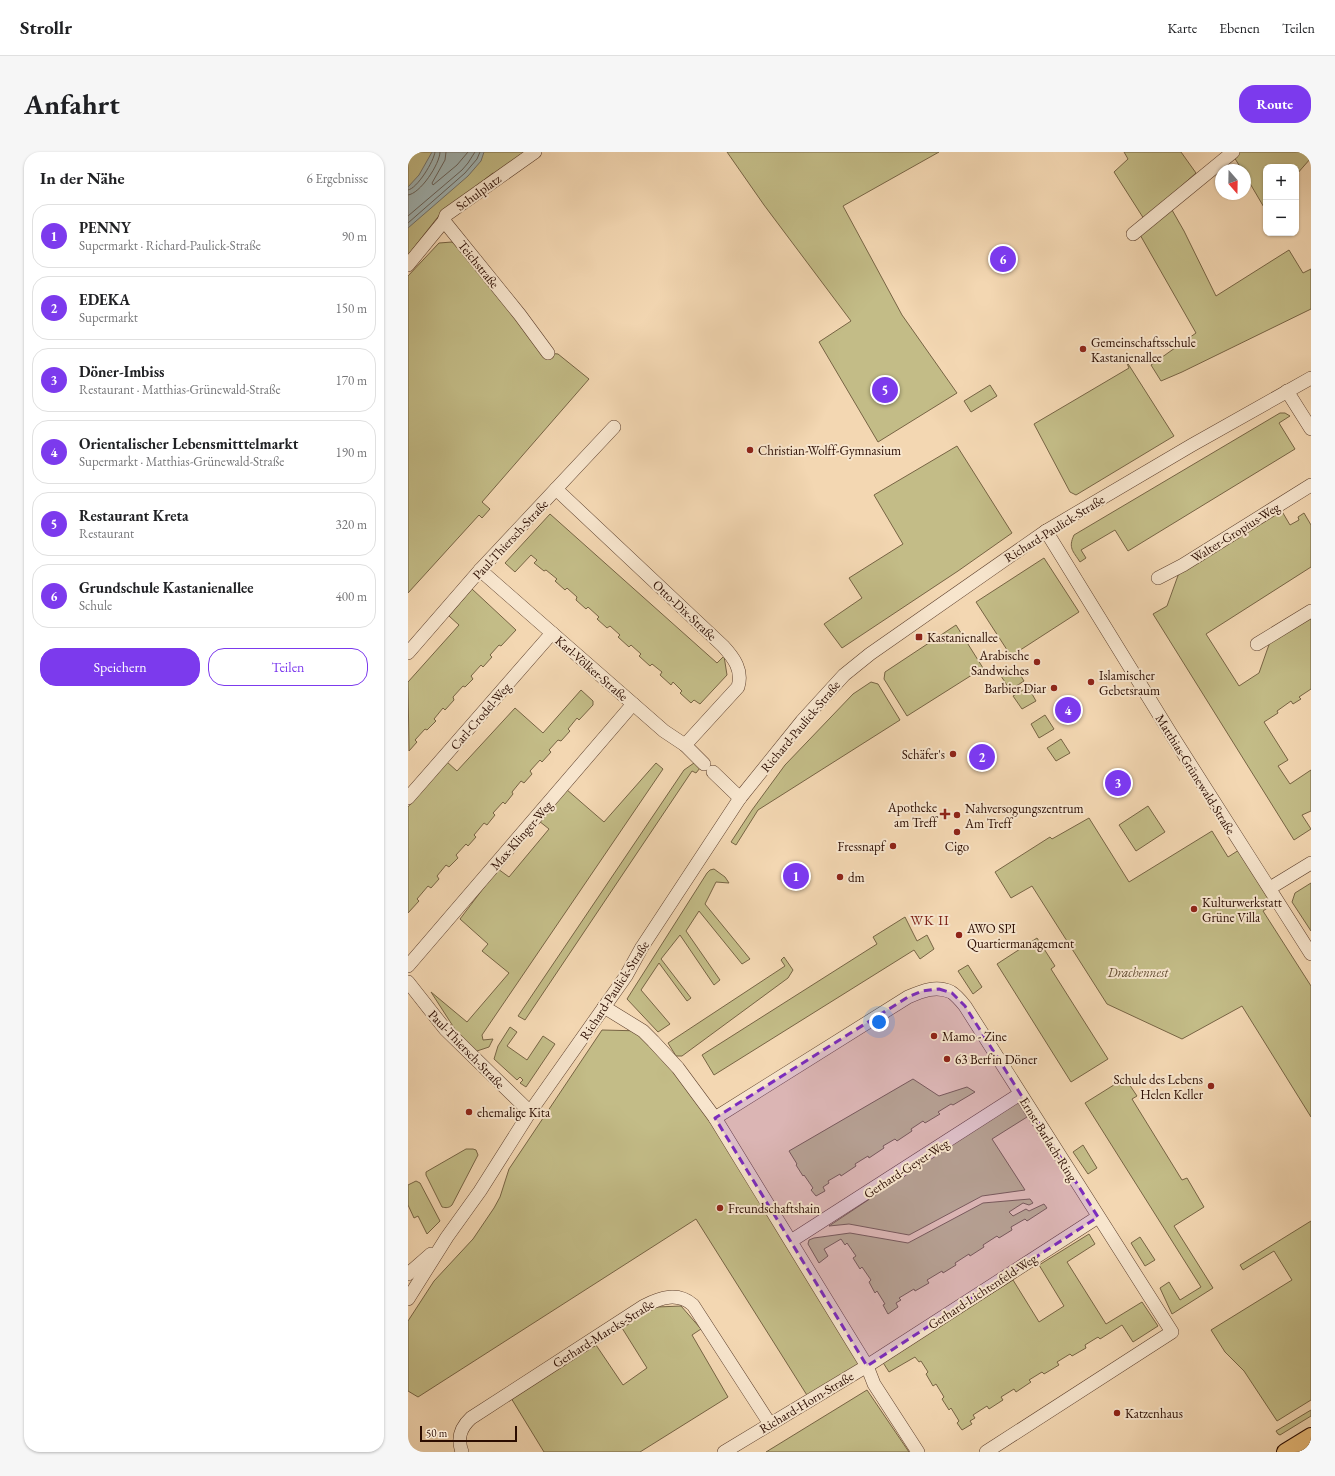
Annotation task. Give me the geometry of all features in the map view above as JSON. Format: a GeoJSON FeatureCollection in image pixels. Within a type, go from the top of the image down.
{"type":"FeatureCollection","features":[{"type":"Feature","properties":{"kind":"main road"},"geometry":{"type":"LineString","coordinates":[[1286,1452],[1311,1436]]}},
{"type":"Feature","properties":{"kind":"street","name":"Schulplatz"},"geometry":{"type":"LineString","coordinates":[[444,221],[446,215],[535,152]]}},
{"type":"Feature","properties":{"kind":"street"},"geometry":{"type":"LineString","coordinates":[[1133,234],[1233,152]]}},
{"type":"Feature","properties":{"kind":"street"},"geometry":{"type":"LineString","coordinates":[[408,264],[444,221]]}},
{"type":"Feature","properties":{"kind":"street","name":"Teichstraße"},"geometry":{"type":"LineString","coordinates":[[444,221],[520,314],[548,353]]}},
{"type":"Feature","properties":{"kind":"street","name":"Richard-Paulick-Straße"},"geometry":{"type":"LineString","coordinates":[[408,1298],[447,1237],[480,1191],[530,1112],[626,976],[642,948],[740,798],[802,722],[844,675],[870,654],[1046,531],[1287,390],[1311,378]]}},
{"type":"Feature","properties":{"kind":"street"},"geometry":{"type":"LineString","coordinates":[[1287,390],[1311,429]]}},
{"type":"Feature","properties":{"kind":"street","name":"Paul-Thiersch-Straße"},"geometry":{"type":"LineString","coordinates":[[408,654],[480,570],[614,427]]}},
{"type":"Feature","properties":{"kind":"street","name":"Walter-Gropius-Weg"},"geometry":{"type":"LineString","coordinates":[[1158,578],[1311,485]]}},
{"type":"Feature","properties":{"kind":"street","name":"Otto-Dix-Straße"},"geometry":{"type":"LineString","coordinates":[[556,489],[724,646],[736,664],[740,679],[738,687],[685,745]]}},
{"type":"Feature","properties":{"kind":"street","name":"Matthias-Grünewald-Straße"},"geometry":{"type":"LineString","coordinates":[[1046,531],[1175,740],[1311,954]]}},
{"type":"Feature","properties":{"kind":"street","name":"Karl-Völker-Straße"},"geometry":{"type":"LineString","coordinates":[[480,570],[664,731],[685,745],[740,798]]}},
{"type":"Feature","properties":{"kind":"street"},"geometry":{"type":"LineString","coordinates":[[1257,644],[1311,611]]}},
{"type":"Feature","properties":{"kind":"street","name":"Carl-Crodel-Weg"},"geometry":{"type":"LineString","coordinates":[[408,798],[552,633]]}},
{"type":"Feature","properties":{"kind":"street","name":"Max-Klinger-Weg"},"geometry":{"type":"LineString","coordinates":[[408,966],[633,704]]}},
{"type":"Feature","properties":{"kind":"street"},"geometry":{"type":"LineString","coordinates":[[1270,888],[1311,863]]}},
{"type":"Feature","properties":{"kind":"street","name":"Paul-Thiersch-Straße"},"geometry":{"type":"LineString","coordinates":[[408,982],[446,1029],[530,1112]]}},
{"type":"Feature","properties":{"kind":"street","name":"Ernst-Barlach-Ring"},"geometry":{"type":"LineString","coordinates":[[716,1118],[908,997],[922,990],[939,989],[952,993],[965,1006],[1172,1332],[986,1452]]}},
{"type":"Feature","properties":{"kind":"street"},"geometry":{"type":"LineString","coordinates":[[604,1007],[643,1031],[678,1068],[716,1118],[867,1366],[874,1384],[918,1452]]}},
{"type":"Feature","properties":{"kind":"street","name":"Gerhard-Geyer-Weg"},"geometry":{"type":"LineString","coordinates":[[792,1241],[1020,1094]]}},
{"type":"Feature","properties":{"kind":"street","name":"Gerhard-Lichtenfeld-Weg"},"geometry":{"type":"LineString","coordinates":[[867,1366],[1098,1217]]}},
{"type":"Feature","properties":{"kind":"street","name":"Richard-Paulick-Straße"},"geometry":{"type":"LineString","coordinates":[[408,1274],[426,1259],[447,1237]]}},
{"type":"Feature","properties":{"kind":"street","name":"Gerhard-Marcks-Straße"},"geometry":{"type":"LineString","coordinates":[[462,1452],[460,1446],[460,1432],[471,1418],[644,1306],[653,1301],[668,1297],[682,1298],[693,1305],[770,1424]]}},
{"type":"Feature","properties":{"kind":"street","name":"Richard-Horn-Straße"},"geometry":{"type":"LineString","coordinates":[[724,1452],[867,1366]]}},
{"type":"Feature","properties":{"kind":"highlighted area"},"geometry":{"type":"Polygon","coordinates":[[[939,989],[952,993],[965,1006],[1098,1217],[867,1366],[715,1118],[908,997],[922,991],[939,989]]]}},
{"type":"Feature","properties":{"kind":"green space"},"geometry":{"type":"Polygon","coordinates":[[[408,152],[535,152],[500,177],[493,173],[441,213],[408,255],[408,152]]]}},
{"type":"Feature","properties":{"kind":"green space"},"geometry":{"type":"Polygon","coordinates":[[[727,152],[939,152],[843,206],[902,315],[957,393],[878,442],[819,342],[851,321],[764,205],[727,152]]]}},
{"type":"Feature","properties":{"kind":"green space"},"geometry":{"type":"Polygon","coordinates":[[[1124,152],[1181,152],[1196,173],[1144,219],[1114,172],[1128,159],[1124,152]]]}},
{"type":"Feature","properties":{"kind":"green space"},"geometry":{"type":"Polygon","coordinates":[[[1240,152],[1311,152],[1311,158],[1299,172],[1299,164],[1263,164],[1263,206],[1251,185],[1251,164],[1238,164],[1234,157],[1240,152]]]}},
{"type":"Feature","properties":{"kind":"green space"},"geometry":{"type":"Polygon","coordinates":[[[1172,210],[1216,296],[1289,250],[1303,273],[1311,269],[1311,309],[1161,381],[1151,365],[1196,333],[1139,233],[1172,210]]]}},
{"type":"Feature","properties":{"kind":"green space"},"geometry":{"type":"Polygon","coordinates":[[[452,242],[468,250],[548,353],[558,354],[589,379],[482,502],[490,509],[482,518],[479,515],[408,593],[408,276],[439,243],[452,242]]]}},
{"type":"Feature","properties":{"kind":"green space"},"geometry":{"type":"Polygon","coordinates":[[[1125,359],[1174,436],[1076,495],[1070,492],[1034,424],[1129,368],[1125,359]]]}},
{"type":"Feature","properties":{"kind":"green space"},"geometry":{"type":"Polygon","coordinates":[[[990,385],[997,396],[971,412],[964,401],[990,385]]]}},
{"type":"Feature","properties":{"kind":"green space"},"geometry":{"type":"Polygon","coordinates":[[[1280,413],[1285,413],[1290,416],[1279,423],[1295,449],[1128,551],[1115,530],[1081,550],[1086,558],[1080,562],[1071,546],[1074,535],[1280,413]]]}},
{"type":"Feature","properties":{"kind":"green space"},"geometry":{"type":"Polygon","coordinates":[[[957,446],[1012,533],[958,571],[842,648],[824,624],[862,598],[849,578],[903,544],[874,495],[957,446]]]}},
{"type":"Feature","properties":{"kind":"green space"},"geometry":{"type":"Polygon","coordinates":[[[1280,508],[1290,525],[1299,520],[1298,517],[1304,513],[1311,525],[1311,567],[1206,634],[1239,686],[1259,673],[1271,639],[1311,615],[1311,689],[1299,697],[1301,699],[1293,704],[1291,701],[1277,711],[1278,713],[1264,722],[1288,760],[1278,766],[1290,784],[1311,770],[1311,811],[1302,815],[1311,829],[1294,840],[1153,614],[1167,606],[1180,570],[1280,508]]]}},
{"type":"Feature","properties":{"kind":"green space"},"geometry":{"type":"Polygon","coordinates":[[[550,514],[717,663],[724,656],[727,675],[700,704],[694,700],[691,703],[680,693],[682,691],[673,682],[671,685],[660,675],[662,672],[652,664],[650,666],[639,656],[641,654],[631,645],[629,647],[618,637],[620,635],[610,626],[607,628],[597,619],[599,617],[588,607],[586,609],[576,600],[577,597],[567,588],[565,590],[555,581],[557,579],[534,563],[537,560],[531,555],[515,572],[505,563],[550,514]]]}},
{"type":"Feature","properties":{"kind":"green space"},"geometry":{"type":"Polygon","coordinates":[[[1044,558],[1079,612],[1011,656],[976,602],[1044,558]]]}},
{"type":"Feature","properties":{"kind":"green space"},"geometry":{"type":"Polygon","coordinates":[[[472,589],[516,630],[490,655],[492,657],[483,667],[481,665],[471,676],[473,679],[465,687],[463,686],[453,697],[454,700],[445,710],[443,708],[434,719],[436,721],[427,730],[425,729],[415,740],[417,742],[409,751],[408,682],[459,625],[449,616],[472,589]]]}},
{"type":"Feature","properties":{"kind":"green space"},"geometry":{"type":"Polygon","coordinates":[[[956,625],[983,668],[907,716],[884,679],[885,672],[956,625]]]}},
{"type":"Feature","properties":{"kind":"green space"},"geometry":{"type":"Polygon","coordinates":[[[1016,668],[1024,681],[1010,690],[1001,676],[1016,668]]]}},
{"type":"Feature","properties":{"kind":"green space"},"geometry":{"type":"Polygon","coordinates":[[[871,682],[878,684],[900,720],[758,810],[736,845],[731,842],[785,765],[853,694],[871,682]]]}},
{"type":"Feature","properties":{"kind":"green space"},"geometry":{"type":"Polygon","coordinates":[[[1028,687],[1036,701],[1022,709],[1013,696],[1028,687]]]}},
{"type":"Feature","properties":{"kind":"green space"},"geometry":{"type":"Polygon","coordinates":[[[581,690],[593,701],[593,705],[579,720],[577,718],[568,729],[570,731],[561,741],[558,740],[549,750],[551,752],[542,762],[540,760],[530,771],[532,774],[524,783],[521,781],[505,804],[503,802],[493,813],[495,815],[487,825],[484,823],[474,835],[476,837],[468,846],[466,844],[456,855],[458,858],[449,867],[446,865],[437,876],[439,879],[431,888],[428,886],[417,899],[419,901],[408,913],[408,807],[447,762],[457,771],[515,708],[543,733],[581,690]]]}},
{"type":"Feature","properties":{"kind":"green space"},"geometry":{"type":"Polygon","coordinates":[[[1045,715],[1054,729],[1039,738],[1031,724],[1045,715]]]}},
{"type":"Feature","properties":{"kind":"green space"},"geometry":{"type":"Polygon","coordinates":[[[1061,739],[1070,753],[1056,761],[1047,748],[1061,739]]]}},
{"type":"Feature","properties":{"kind":"green space"},"geometry":{"type":"Polygon","coordinates":[[[656,763],[663,769],[482,1035],[483,1040],[493,1039],[489,1047],[477,1051],[458,1034],[431,992],[467,1022],[509,973],[482,951],[488,944],[460,919],[498,869],[509,877],[549,829],[539,821],[566,789],[604,822],[656,763]]]}},
{"type":"Feature","properties":{"kind":"green space"},"geometry":{"type":"Polygon","coordinates":[[[694,763],[700,768],[696,773],[692,771],[525,1020],[518,1016],[684,770],[694,763]]]}},
{"type":"Feature","properties":{"kind":"green space"},"geometry":{"type":"Polygon","coordinates":[[[1148,806],[1165,832],[1136,851],[1119,825],[1148,806]]]}},
{"type":"Feature","properties":{"kind":"green space","name":"Drachennest"},"geometry":{"type":"Polygon","coordinates":[[[1089,818],[1129,882],[1212,831],[1228,857],[1239,850],[1272,905],[1263,911],[1311,986],[1311,1117],[1242,1006],[1182,1039],[1107,1004],[1032,886],[1011,898],[995,872],[1050,837],[1052,839],[1089,818]]]}},
{"type":"Feature","properties":{"kind":"green space"},"geometry":{"type":"Polygon","coordinates":[[[714,869],[725,877],[729,883],[716,882],[705,904],[750,959],[742,964],[699,911],[686,931],[720,980],[714,985],[680,935],[661,959],[691,998],[687,1001],[659,963],[641,990],[670,1024],[658,1032],[627,999],[707,873],[714,869]]]}},
{"type":"Feature","properties":{"kind":"green space"},"geometry":{"type":"Polygon","coordinates":[[[1311,883],[1311,931],[1292,902],[1295,893],[1311,883]]]}},
{"type":"Feature","properties":{"kind":"green space"},"geometry":{"type":"Polygon","coordinates":[[[905,917],[917,941],[927,935],[934,949],[920,959],[914,950],[714,1075],[702,1055],[877,944],[873,937],[905,917]]]}},
{"type":"Feature","properties":{"kind":"green space"},"geometry":{"type":"Polygon","coordinates":[[[1037,938],[1055,966],[1051,969],[1108,1059],[1071,1082],[997,964],[1037,938]]]}},
{"type":"Feature","properties":{"kind":"green space"},"geometry":{"type":"Polygon","coordinates":[[[784,957],[793,970],[788,978],[682,1056],[676,1056],[668,1043],[785,966],[781,960],[784,957]]]}},
{"type":"Feature","properties":{"kind":"green space"},"geometry":{"type":"Polygon","coordinates":[[[968,965],[982,987],[973,994],[958,971],[968,965]]]}},
{"type":"Feature","properties":{"kind":"green space"},"geometry":{"type":"Polygon","coordinates":[[[510,1027],[517,1032],[507,1046],[527,1060],[543,1036],[555,1044],[526,1087],[520,1083],[523,1080],[520,1077],[517,1080],[494,1059],[498,1046],[510,1027]]]}},
{"type":"Feature","properties":{"kind":"green space"},"geometry":{"type":"Polygon","coordinates":[[[602,1030],[643,1031],[678,1068],[867,1366],[810,1400],[696,1219],[418,1397],[408,1391],[408,1321],[434,1281],[473,1239],[494,1208],[500,1197],[509,1169],[602,1030]]]}},
{"type":"Feature","properties":{"kind":"green space"},"geometry":{"type":"Polygon","coordinates":[[[1125,1078],[1137,1096],[1132,1099],[1182,1180],[1187,1178],[1204,1207],[1174,1226],[1213,1288],[1172,1314],[1160,1288],[1169,1282],[1180,1300],[1201,1287],[1085,1103],[1125,1078]]]}},
{"type":"Feature","properties":{"kind":"green space"},"geometry":{"type":"Polygon","coordinates":[[[913,1079],[939,1096],[967,1087],[975,1092],[938,1112],[940,1114],[925,1123],[923,1121],[911,1129],[912,1131],[897,1141],[895,1139],[883,1146],[884,1148],[869,1158],[868,1156],[855,1164],[856,1166],[841,1176],[840,1174],[828,1181],[829,1183],[823,1187],[825,1191],[816,1196],[811,1190],[813,1188],[804,1175],[803,1176],[789,1151],[913,1079]]]}},
{"type":"Feature","properties":{"kind":"green space"},"geometry":{"type":"Polygon","coordinates":[[[1017,1101],[1027,1117],[992,1139],[1025,1190],[982,1196],[909,1235],[849,1224],[829,1226],[1017,1101]]]}},
{"type":"Feature","properties":{"kind":"green space"},"geometry":{"type":"Polygon","coordinates":[[[1083,1145],[1097,1168],[1088,1174],[1073,1152],[1083,1145]]]}},
{"type":"Feature","properties":{"kind":"green space"},"geometry":{"type":"Polygon","coordinates":[[[466,1149],[476,1150],[478,1155],[452,1205],[447,1208],[442,1207],[426,1175],[426,1172],[466,1149]]]}},
{"type":"Feature","properties":{"kind":"green space"},"geometry":{"type":"Polygon","coordinates":[[[416,1181],[420,1183],[440,1221],[427,1234],[418,1216],[414,1218],[408,1205],[408,1185],[416,1181]]]}},
{"type":"Feature","properties":{"kind":"green space"},"geometry":{"type":"Polygon","coordinates":[[[1030,1199],[1033,1203],[1029,1205],[1023,1203],[1009,1212],[1013,1216],[1026,1209],[1029,1211],[1044,1204],[1047,1208],[1027,1221],[1025,1219],[1011,1227],[1012,1230],[999,1238],[997,1236],[983,1245],[984,1247],[970,1256],[969,1254],[955,1263],[956,1265],[943,1273],[942,1271],[927,1280],[929,1283],[915,1291],[914,1289],[899,1298],[901,1300],[896,1303],[898,1307],[888,1314],[883,1305],[885,1304],[877,1291],[875,1293],[869,1282],[871,1280],[862,1267],[860,1269],[853,1258],[856,1256],[847,1243],[845,1245],[841,1239],[824,1249],[828,1256],[819,1263],[808,1244],[809,1240],[814,1238],[850,1233],[908,1243],[983,1203],[1030,1199]]]}},
{"type":"Feature","properties":{"kind":"green space"},"geometry":{"type":"Polygon","coordinates":[[[1311,1221],[1311,1400],[1277,1421],[1244,1371],[1225,1352],[1211,1330],[1292,1280],[1274,1251],[1243,1270],[1240,1265],[1311,1221]]]}},
{"type":"Feature","properties":{"kind":"green space"},"geometry":{"type":"Polygon","coordinates":[[[1089,1234],[1095,1244],[1067,1262],[1106,1324],[1142,1302],[1158,1326],[1133,1342],[1122,1325],[1100,1339],[1098,1337],[1085,1345],[1086,1348],[1072,1356],[1070,1354],[1057,1362],[1059,1365],[1044,1374],[1042,1372],[1029,1380],[1031,1382],[1016,1392],[1014,1389],[1001,1397],[1003,1400],[989,1409],[987,1406],[973,1415],[975,1418],[970,1421],[972,1424],[962,1430],[957,1423],[959,1421],[951,1408],[949,1410],[942,1399],[944,1397],[936,1384],[933,1386],[926,1374],[928,1372],[921,1361],[919,1362],[915,1357],[889,1372],[882,1361],[1013,1280],[1039,1322],[1064,1306],[1039,1265],[1089,1234]]]}},
{"type":"Feature","properties":{"kind":"green space"},"geometry":{"type":"Polygon","coordinates":[[[1140,1237],[1155,1260],[1145,1266],[1131,1243],[1140,1237]]]}},
{"type":"Feature","properties":{"kind":"green space"},"geometry":{"type":"Polygon","coordinates":[[[681,1306],[701,1329],[692,1335],[728,1397],[640,1452],[544,1452],[511,1398],[596,1345],[623,1385],[647,1368],[622,1328],[657,1307],[681,1306]]]}},
{"type":"Feature","properties":{"kind":"green space"},"geometry":{"type":"Polygon","coordinates":[[[867,1390],[909,1452],[766,1452],[867,1390]]]}},
{"type":"Feature","properties":{"kind":"green space"},"geometry":{"type":"Polygon","coordinates":[[[1311,1410],[1311,1416],[1280,1435],[1276,1431],[1311,1410]]]}},
{"type":"Feature","properties":{"kind":"water"},"geometry":{"type":"Polygon","coordinates":[[[432,152],[484,152],[481,161],[468,176],[408,228],[408,187],[419,175],[432,152]]]}},
{"type":"Feature","properties":{"kind":"place","name":"Grundschule Kastanienallee"},"geometry":{"type":"Point","coordinates":[1003,259]}},
{"type":"Feature","properties":{"kind":"place","name":"Gemeinschaftsschule Kastanienallee"},"geometry":{"type":"Point","coordinates":[1083,349]}},
{"type":"Feature","properties":{"kind":"place","name":"Restaurant Kreta"},"geometry":{"type":"Point","coordinates":[885,390]}},
{"type":"Feature","properties":{"kind":"place","name":"Christian-Wolff-Gymnasium"},"geometry":{"type":"Point","coordinates":[750,450]}},
{"type":"Feature","properties":{"kind":"place","name":"Kastanienallee"},"geometry":{"type":"Point","coordinates":[919,637]}},
{"type":"Feature","properties":{"kind":"place","name":"Arabische Sandwiches"},"geometry":{"type":"Point","coordinates":[1037,662]}},
{"type":"Feature","properties":{"kind":"place","name":"Islamischer Gebetsraum"},"geometry":{"type":"Point","coordinates":[1091,682]}},
{"type":"Feature","properties":{"kind":"place","name":"Barbier Diar"},"geometry":{"type":"Point","coordinates":[1054,688]}},
{"type":"Feature","properties":{"kind":"place","name":"Orientalischer Lebensmitttelmarkt"},"geometry":{"type":"Point","coordinates":[1068,710]}},
{"type":"Feature","properties":{"kind":"place","name":"Schäfer's"},"geometry":{"type":"Point","coordinates":[953,754]}},
{"type":"Feature","properties":{"kind":"place","name":"EDEKA"},"geometry":{"type":"Point","coordinates":[982,757]}},
{"type":"Feature","properties":{"kind":"place","name":"Döner-Imbiss"},"geometry":{"type":"Point","coordinates":[1118,783]}},
{"type":"Feature","properties":{"kind":"place","name":"Apotheke am Treff"},"geometry":{"type":"Point","coordinates":[945,814]}},
{"type":"Feature","properties":{"kind":"place","name":"Nahversogungszentrum Am Treff"},"geometry":{"type":"Point","coordinates":[957,815]}},
{"type":"Feature","properties":{"kind":"place","name":"Cigo"},"geometry":{"type":"Point","coordinates":[957,832]}},
{"type":"Feature","properties":{"kind":"place","name":"Fressnapf"},"geometry":{"type":"Point","coordinates":[893,846]}},
{"type":"Feature","properties":{"kind":"place","name":"PENNY"},"geometry":{"type":"Point","coordinates":[796,876]}},
{"type":"Feature","properties":{"kind":"place","name":"dm"},"geometry":{"type":"Point","coordinates":[840,877]}},
{"type":"Feature","properties":{"kind":"place","name":"Kulturwerkstatt Grüne Villa"},"geometry":{"type":"Point","coordinates":[1194,909]}},
{"type":"Feature","properties":{"kind":"place","name":"AWO SPI Quartiermanagement"},"geometry":{"type":"Point","coordinates":[959,935]}},
{"type":"Feature","properties":{"kind":"place","name":"Mamo - Zine"},"geometry":{"type":"Point","coordinates":[934,1036]}},
{"type":"Feature","properties":{"kind":"place","name":"63 Berfin Döner"},"geometry":{"type":"Point","coordinates":[947,1059]}},
{"type":"Feature","properties":{"kind":"place","name":"Schule des Lebens Helen Keller"},"geometry":{"type":"Point","coordinates":[1211,1086]}},
{"type":"Feature","properties":{"kind":"place","name":"ehemalige Kita"},"geometry":{"type":"Point","coordinates":[469,1112]}},
{"type":"Feature","properties":{"kind":"place","name":"Freundschaftshain"},"geometry":{"type":"Point","coordinates":[720,1208]}},
{"type":"Feature","properties":{"kind":"place","name":"Katzenhaus"},"geometry":{"type":"Point","coordinates":[1117,1413]}},
{"type":"Feature","properties":{"kind":"district","name":"WK II"},"geometry":{"type":"Point","coordinates":[930,920]}}]}
